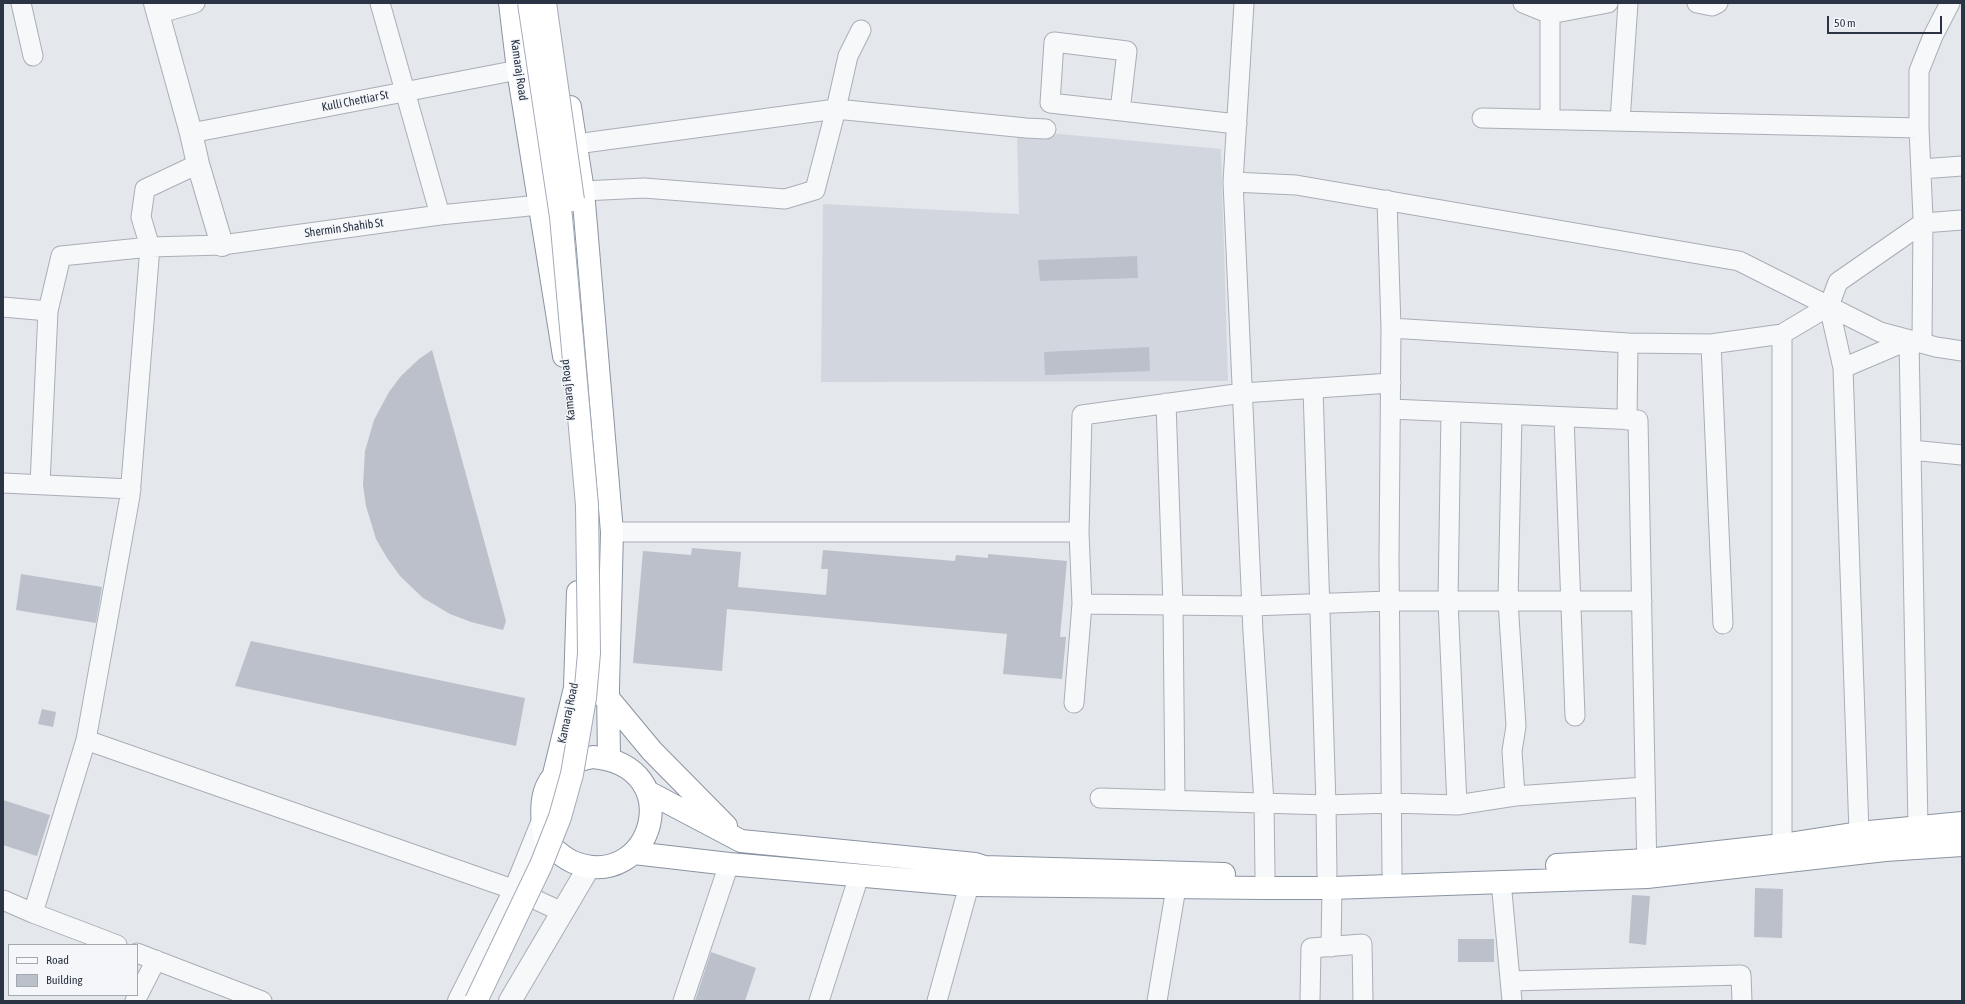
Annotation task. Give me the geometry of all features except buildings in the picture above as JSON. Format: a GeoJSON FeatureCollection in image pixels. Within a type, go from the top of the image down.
{"type":"FeatureCollection","features":[{"type":"Feature","properties":{"kind":"main road","name":"Kamaraj Road"},"geometry":{"type":"LineString","coordinates":[[510,3],[518,70],[539,205],[562,337],[574,443],[578,570],[575,688],[553,778]]}},
{"type":"Feature","properties":{"kind":"main road"},"geometry":{"type":"LineString","coordinates":[[476,1001],[541,865],[560,817],[574,759],[585,698],[589,653],[587,505],[561,217],[529,3]]}},
{"type":"Feature","properties":{"kind":"main road"},"geometry":{"type":"LineString","coordinates":[[488,1001],[553,872],[572,820],[586,773],[597,714],[601,655],[598,498],[573,201],[545,3]]}},
{"type":"Feature","properties":{"kind":"main road"},"geometry":{"type":"LineString","coordinates":[[554,3],[583,191],[612,532],[608,698],[609,759]]}},
{"type":"Feature","properties":{"kind":"main road"},"geometry":{"type":"LineString","coordinates":[[575,688],[608,698],[652,751],[741,841]]}},
{"type":"Feature","properties":{"kind":"main road"},"geometry":{"type":"LineString","coordinates":[[594,757],[609,759],[625,766],[639,777],[648,792],[651,808],[650,824],[644,840],[634,852],[621,862],[605,867],[589,867],[572,862],[546,842],[542,823],[541,807],[545,792],[553,778],[564,768],[578,760],[594,757]]}},
{"type":"Feature","properties":{"kind":"main road"},"geometry":{"type":"LineString","coordinates":[[648,792],[741,841],[975,864],[984,867],[1264,882]]}},
{"type":"Feature","properties":{"kind":"main road"},"geometry":{"type":"LineString","coordinates":[[1330,881],[1392,873],[1647,868],[1859,833],[1962,823]]}},
{"type":"Feature","properties":{"kind":"main road"},"geometry":{"type":"LineString","coordinates":[[634,852],[729,864],[968,885],[1176,888],[1264,882],[1501,881],[1647,868],[1962,845]]}},
{"type":"Feature","properties":{"kind":"street"},"geometry":{"type":"LineString","coordinates":[[21,3],[33,56]]}},
{"type":"Feature","properties":{"kind":"street"},"geometry":{"type":"LineString","coordinates":[[195,3],[156,8],[191,133],[198,164],[222,245]]}},
{"type":"Feature","properties":{"kind":"street"},"geometry":{"type":"LineString","coordinates":[[380,3],[440,215]]}},
{"type":"Feature","properties":{"kind":"street"},"geometry":{"type":"LineString","coordinates":[[1244,3],[1233,182],[1252,606],[1264,803],[1264,882]]}},
{"type":"Feature","properties":{"kind":"street"},"geometry":{"type":"LineString","coordinates":[[1523,3],[1550,14],[1608,3]]}},
{"type":"Feature","properties":{"kind":"street"},"geometry":{"type":"LineString","coordinates":[[1620,121],[1628,3]]}},
{"type":"Feature","properties":{"kind":"street"},"geometry":{"type":"LineString","coordinates":[[1697,3],[1712,6],[1718,3]]}},
{"type":"Feature","properties":{"kind":"street"},"geometry":{"type":"LineString","coordinates":[[1918,827],[1911,450],[1923,223],[1919,128],[1919,71],[1933,36],[1950,3]]}},
{"type":"Feature","properties":{"kind":"street"},"geometry":{"type":"LineString","coordinates":[[1550,14],[1550,119]]}},
{"type":"Feature","properties":{"kind":"street"},"geometry":{"type":"LineString","coordinates":[[583,191],[644,188],[784,199],[814,190],[836,109],[848,56],[861,30]]}},
{"type":"Feature","properties":{"kind":"street"},"geometry":{"type":"LineString","coordinates":[[1120,111],[1127,51],[1054,42],[1050,103],[1120,111],[1237,124]]}},
{"type":"Feature","properties":{"kind":"street","name":"Kulli Chettiar St"},"geometry":{"type":"LineString","coordinates":[[191,133],[518,70]]}},
{"type":"Feature","properties":{"kind":"street"},"geometry":{"type":"LineString","coordinates":[[576,144],[836,109],[1046,129]]}},
{"type":"Feature","properties":{"kind":"street"},"geometry":{"type":"LineString","coordinates":[[1482,118],[1919,128]]}},
{"type":"Feature","properties":{"kind":"street"},"geometry":{"type":"LineString","coordinates":[[33,913],[86,740],[131,489],[150,247],[140,217],[145,189],[198,164]]}},
{"type":"Feature","properties":{"kind":"street"},"geometry":{"type":"LineString","coordinates":[[1921,170],[1962,166]]}},
{"type":"Feature","properties":{"kind":"street"},"geometry":{"type":"LineString","coordinates":[[1233,182],[1296,185],[1739,261],[1880,332],[1916,342],[1962,351]]}},
{"type":"Feature","properties":{"kind":"street"},"geometry":{"type":"LineString","coordinates":[[1387,200],[1391,328],[1390,601],[1392,873]]}},
{"type":"Feature","properties":{"kind":"street","name":"Shermin Shahib St"},"geometry":{"type":"LineString","coordinates":[[48,311],[61,256],[150,247],[222,245],[440,215],[539,205]]}},
{"type":"Feature","properties":{"kind":"street"},"geometry":{"type":"LineString","coordinates":[[1859,833],[1843,368],[1829,306],[1838,282],[1923,223],[1962,220]]}},
{"type":"Feature","properties":{"kind":"street"},"geometry":{"type":"LineString","coordinates":[[1391,328],[1628,343],[1711,344],[1782,334],[1829,306]]}},
{"type":"Feature","properties":{"kind":"street"},"geometry":{"type":"LineString","coordinates":[[3,308],[48,311],[40,484]]}},
{"type":"Feature","properties":{"kind":"street"},"geometry":{"type":"LineString","coordinates":[[1782,334],[1782,845]]}},
{"type":"Feature","properties":{"kind":"street"},"geometry":{"type":"LineString","coordinates":[[1843,368],[1916,342]]}},
{"type":"Feature","properties":{"kind":"street"},"geometry":{"type":"LineString","coordinates":[[1627,420],[1628,343]]}},
{"type":"Feature","properties":{"kind":"street"},"geometry":{"type":"LineString","coordinates":[[1711,344],[1723,624]]}},
{"type":"Feature","properties":{"kind":"street"},"geometry":{"type":"LineString","coordinates":[[1074,703],[1082,604],[1079,532],[1082,415],[1243,393],[1391,383]]}},
{"type":"Feature","properties":{"kind":"street"},"geometry":{"type":"LineString","coordinates":[[1313,388],[1331,946]]}},
{"type":"Feature","properties":{"kind":"street"},"geometry":{"type":"LineString","coordinates":[[1166,403],[1173,605],[1174,800]]}},
{"type":"Feature","properties":{"kind":"street"},"geometry":{"type":"LineString","coordinates":[[1391,410],[1638,420],[1647,868]]}},
{"type":"Feature","properties":{"kind":"street"},"geometry":{"type":"LineString","coordinates":[[1450,412],[1448,601],[1457,805]]}},
{"type":"Feature","properties":{"kind":"street"},"geometry":{"type":"LineString","coordinates":[[1512,415],[1508,601],[1516,726],[1512,751],[1514,796]]}},
{"type":"Feature","properties":{"kind":"street"},"geometry":{"type":"LineString","coordinates":[[1564,417],[1575,716]]}},
{"type":"Feature","properties":{"kind":"street"},"geometry":{"type":"LineString","coordinates":[[1911,450],[1962,455]]}},
{"type":"Feature","properties":{"kind":"street"},"geometry":{"type":"LineString","coordinates":[[3,483],[131,489]]}},
{"type":"Feature","properties":{"kind":"street"},"geometry":{"type":"LineString","coordinates":[[612,532],[1079,532]]}},
{"type":"Feature","properties":{"kind":"street"},"geometry":{"type":"LineString","coordinates":[[1082,604],[1252,606],[1390,601],[1642,601]]}},
{"type":"Feature","properties":{"kind":"street"},"geometry":{"type":"LineString","coordinates":[[86,740],[515,890],[562,912]]}},
{"type":"Feature","properties":{"kind":"street"},"geometry":{"type":"LineString","coordinates":[[1100,798],[1326,805],[1391,803],[1457,805],[1514,796],[1645,787]]}},
{"type":"Feature","properties":{"kind":"street"},"geometry":{"type":"LineString","coordinates":[[459,1001],[515,890],[542,823]]}},
{"type":"Feature","properties":{"kind":"street"},"geometry":{"type":"LineString","coordinates":[[683,1001],[729,864]]}},
{"type":"Feature","properties":{"kind":"street"},"geometry":{"type":"LineString","coordinates":[[937,1001],[975,864]]}},
{"type":"Feature","properties":{"kind":"street"},"geometry":{"type":"LineString","coordinates":[[510,1001],[589,867]]}},
{"type":"Feature","properties":{"kind":"street"},"geometry":{"type":"LineString","coordinates":[[819,1001],[859,876]]}},
{"type":"Feature","properties":{"kind":"street"},"geometry":{"type":"LineString","coordinates":[[1501,881],[1512,1001]]}},
{"type":"Feature","properties":{"kind":"street"},"geometry":{"type":"LineString","coordinates":[[1157,1001],[1176,888]]}},
{"type":"Feature","properties":{"kind":"street"},"geometry":{"type":"LineString","coordinates":[[3,900],[114,944]]}},
{"type":"Feature","properties":{"kind":"street"},"geometry":{"type":"LineString","coordinates":[[1310,1001],[1311,948],[1362,944],[1363,1001]]}},
{"type":"Feature","properties":{"kind":"street"},"geometry":{"type":"LineString","coordinates":[[138,953],[262,1001]]}},
{"type":"Feature","properties":{"kind":"street"},"geometry":{"type":"LineString","coordinates":[[138,995],[156,960]]}},
{"type":"Feature","properties":{"kind":"street"},"geometry":{"type":"LineString","coordinates":[[1510,981],[1741,975],[1742,1001]]}},
{"type":"Feature","properties":{"kind":"shaded area"},"geometry":{"type":"Polygon","coordinates":[[[1017,130],[1221,149],[1228,381],[821,382],[823,204],[1019,214],[1017,130]]]}}]}
